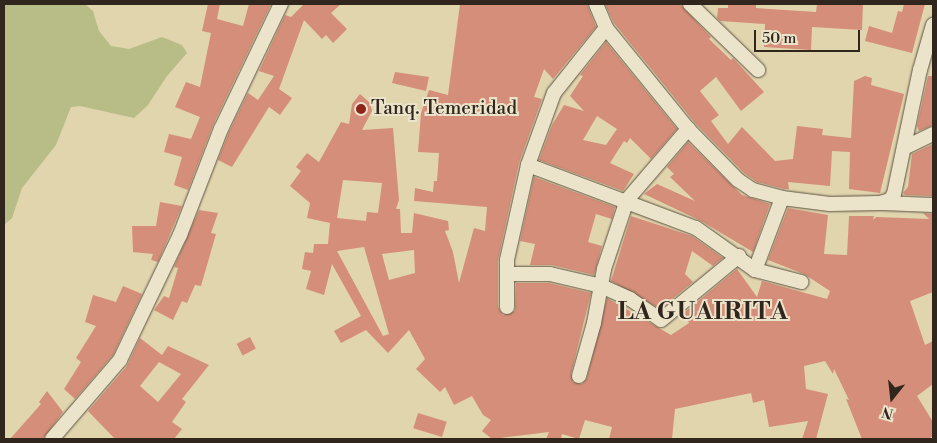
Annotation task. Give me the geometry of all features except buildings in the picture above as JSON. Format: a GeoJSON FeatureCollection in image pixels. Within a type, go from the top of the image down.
{"type":"FeatureCollection","features":[{"type":"Feature","properties":{"kind":"street"},"geometry":{"type":"LineString","coordinates":[[52,439],[120,360],[180,235],[221,128],[281,4]]}},
{"type":"Feature","properties":{"kind":"street"},"geometry":{"type":"LineString","coordinates":[[596,4],[606,28],[688,129],[738,180],[753,190],[782,198],[830,204],[933,205]]}},
{"type":"Feature","properties":{"kind":"street"},"geometry":{"type":"LineString","coordinates":[[690,4],[758,70]]}},
{"type":"Feature","properties":{"kind":"street"},"geometry":{"type":"LineString","coordinates":[[880,203],[890,200],[894,194],[920,70],[933,25]]}},
{"type":"Feature","properties":{"kind":"street"},"geometry":{"type":"LineString","coordinates":[[507,307],[507,260],[528,165],[554,93],[606,28]]}},
{"type":"Feature","properties":{"kind":"street"},"geometry":{"type":"LineString","coordinates":[[579,376],[594,323],[601,286],[627,200],[688,129]]}},
{"type":"Feature","properties":{"kind":"street"},"geometry":{"type":"LineString","coordinates":[[904,148],[933,134]]}},
{"type":"Feature","properties":{"kind":"street"},"geometry":{"type":"LineString","coordinates":[[528,165],[627,200],[696,228],[739,256],[755,270],[801,282]]}},
{"type":"Feature","properties":{"kind":"street"},"geometry":{"type":"LineString","coordinates":[[755,270],[782,198]]}},
{"type":"Feature","properties":{"kind":"street"},"geometry":{"type":"LineString","coordinates":[[507,274],[550,274],[601,286],[630,298],[661,320],[739,256]]}},
{"type":"Feature","properties":{"kind":"green space"},"geometry":{"type":"Polygon","coordinates":[[[4,4],[85,4],[93,11],[99,31],[111,46],[129,49],[162,37],[182,45],[187,53],[167,76],[148,105],[134,118],[80,106],[71,107],[56,145],[22,188],[12,218],[4,225],[4,4]]]}},
{"type":"Feature","properties":{"kind":"place","name":"Tanq. Temeridad"},"geometry":{"type":"Point","coordinates":[361,109]}},
{"type":"Feature","properties":{"kind":"district","name":"LA GUAIRITA"},"geometry":{"type":"Point","coordinates":[703,313]}}]}
